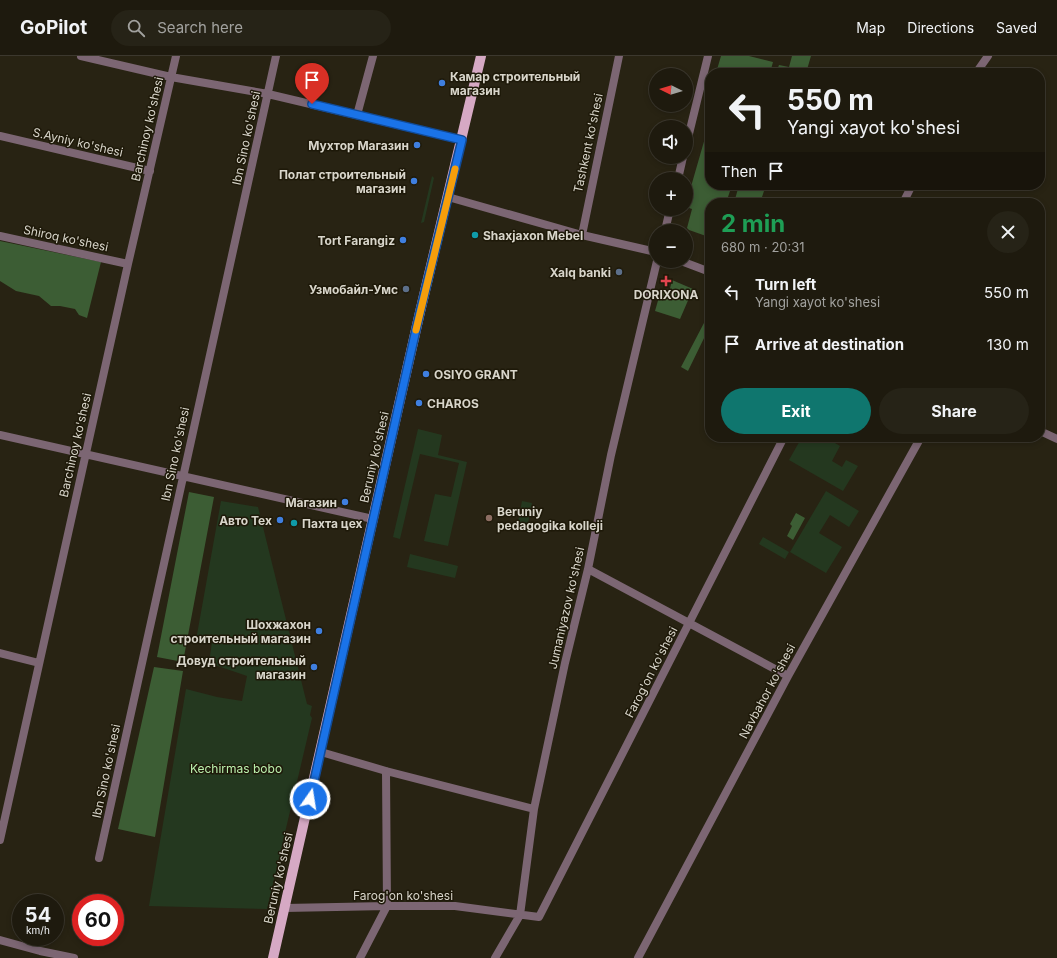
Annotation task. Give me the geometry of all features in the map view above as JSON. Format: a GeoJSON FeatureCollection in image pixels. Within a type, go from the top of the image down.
{"type":"FeatureCollection","features":[{"type":"Feature","properties":{"kind":"main road","name":"Beruniy ko'shesi"},"geometry":{"type":"LineString","coordinates":[[273,958],[373,519],[481,56]]}},
{"type":"Feature","properties":{"kind":"street"},"geometry":{"type":"LineString","coordinates":[[81,56],[171,77],[268,94],[462,140]]}},
{"type":"Feature","properties":{"kind":"street","name":"Barchinoy ko'shesi"},"geometry":{"type":"LineString","coordinates":[[0,840],[128,264],[176,56]]}},
{"type":"Feature","properties":{"kind":"street","name":"Ibn Sino ko'shesi"},"geometry":{"type":"LineString","coordinates":[[99,858],[276,56]]}},
{"type":"Feature","properties":{"kind":"street"},"geometry":{"type":"LineString","coordinates":[[357,115],[372,56]]}},
{"type":"Feature","properties":{"kind":"street","name":"Tashkent ko'shesi"},"geometry":{"type":"LineString","coordinates":[[582,235],[619,56]]}},
{"type":"Feature","properties":{"kind":"street"},"geometry":{"type":"LineString","coordinates":[[705,68],[708,56]]}},
{"type":"Feature","properties":{"kind":"street"},"geometry":{"type":"LineString","coordinates":[[980,68],[988,56]]}},
{"type":"Feature","properties":{"kind":"street"},"geometry":{"type":"LineString","coordinates":[[692,120],[705,68]]}},
{"type":"Feature","properties":{"kind":"street","name":"S.Ayniy ko'shesi"},"geometry":{"type":"LineString","coordinates":[[0,136],[150,171]]}},
{"type":"Feature","properties":{"kind":"street"},"geometry":{"type":"LineString","coordinates":[[448,197],[582,235],[649,250]]}},
{"type":"Feature","properties":{"kind":"street","name":"Shiroq ko'shesi"},"geometry":{"type":"LineString","coordinates":[[0,236],[128,264]]}},
{"type":"Feature","properties":{"kind":"street"},"geometry":{"type":"LineString","coordinates":[[693,266],[705,270]]}},
{"type":"Feature","properties":{"kind":"street","name":"Jumaniyazov ko'shesi"},"geometry":{"type":"LineString","coordinates":[[495,958],[520,915],[534,809],[612,455],[655,268]]}},
{"type":"Feature","properties":{"kind":"street"},"geometry":{"type":"LineString","coordinates":[[1045,434],[1057,440]]}},
{"type":"Feature","properties":{"kind":"street"},"geometry":{"type":"LineString","coordinates":[[0,435],[373,519]]}},
{"type":"Feature","properties":{"kind":"street","name":"Farog'on ko'shesi"},"geometry":{"type":"LineString","coordinates":[[285,908],[455,906],[539,917],[781,442]]}},
{"type":"Feature","properties":{"kind":"street","name":"Navbahor ko'shesi"},"geometry":{"type":"LineString","coordinates":[[638,958],[788,676],[918,442]]}},
{"type":"Feature","properties":{"kind":"street"},"geometry":{"type":"LineString","coordinates":[[588,569],[788,676]]}},
{"type":"Feature","properties":{"kind":"street"},"geometry":{"type":"LineString","coordinates":[[0,653],[39,663]]}},
{"type":"Feature","properties":{"kind":"street"},"geometry":{"type":"LineString","coordinates":[[321,752],[386,771],[534,809]]}},
{"type":"Feature","properties":{"kind":"street"},"geometry":{"type":"LineString","coordinates":[[360,958],[387,906],[386,771]]}},
{"type":"Feature","properties":{"kind":"street"},"geometry":{"type":"LineString","coordinates":[[0,940],[38,954],[74,958]]}},
{"type":"Feature","properties":{"kind":"green space"},"geometry":{"type":"Polygon","coordinates":[[[721,56],[749,56],[773,62],[771,68],[717,68],[721,56]]]}},
{"type":"Feature","properties":{"kind":"green space"},"geometry":{"type":"Polygon","coordinates":[[[792,56],[811,56],[807,68],[778,68],[779,65],[789,67],[792,56]]]}},
{"type":"Feature","properties":{"kind":"green space"},"geometry":{"type":"Polygon","coordinates":[[[705,138],[705,190],[730,190],[728,198],[705,198],[705,236],[693,231],[693,224],[688,224],[690,216],[693,216],[693,180],[705,138]]]}},
{"type":"Feature","properties":{"kind":"green space"},"geometry":{"type":"Polygon","coordinates":[[[432,176],[434,178],[424,222],[421,223],[432,176]]]}},
{"type":"Feature","properties":{"kind":"green space"},"geometry":{"type":"Polygon","coordinates":[[[738,190],[764,190],[762,198],[735,198],[738,190]]]}},
{"type":"Feature","properties":{"kind":"green space"},"geometry":{"type":"Polygon","coordinates":[[[0,241],[101,262],[87,318],[79,315],[75,309],[51,306],[39,296],[16,291],[0,281],[0,241]]]}},
{"type":"Feature","properties":{"kind":"green space"},"geometry":{"type":"Polygon","coordinates":[[[672,280],[693,289],[680,319],[655,311],[661,290],[669,293],[672,280]]]}},
{"type":"Feature","properties":{"kind":"green space"},"geometry":{"type":"Polygon","coordinates":[[[705,321],[705,336],[688,371],[681,367],[705,321]]]}},
{"type":"Feature","properties":{"kind":"green space"},"geometry":{"type":"Polygon","coordinates":[[[418,429],[442,435],[438,455],[467,462],[448,546],[424,541],[435,494],[451,497],[459,463],[420,454],[400,539],[393,537],[418,429]]]}},
{"type":"Feature","properties":{"kind":"green space"},"geometry":{"type":"Polygon","coordinates":[[[799,442],[833,442],[840,446],[832,461],[842,467],[846,460],[858,466],[843,491],[789,460],[799,442]]]}},
{"type":"Feature","properties":{"kind":"green space"},"geometry":{"type":"Polygon","coordinates":[[[826,491],[859,511],[849,527],[830,515],[819,533],[842,547],[826,573],[790,552],[826,491]]]}},
{"type":"Feature","properties":{"kind":"green space"},"geometry":{"type":"Polygon","coordinates":[[[189,492],[214,497],[183,662],[157,657],[189,492]]]}},
{"type":"Feature","properties":{"kind":"green space","name":"Kechirmas bobo"},"geometry":{"type":"Polygon","coordinates":[[[221,501],[258,507],[307,704],[312,706],[310,715],[312,718],[267,909],[149,906],[186,689],[217,697],[242,701],[247,676],[209,663],[212,642],[196,640],[221,501]]]}},
{"type":"Feature","properties":{"kind":"green space"},"geometry":{"type":"Polygon","coordinates":[[[522,501],[532,503],[527,529],[517,527],[522,501]]]}},
{"type":"Feature","properties":{"kind":"green space"},"geometry":{"type":"Polygon","coordinates":[[[796,513],[805,518],[793,540],[787,536],[792,526],[790,524],[796,513]]]}},
{"type":"Feature","properties":{"kind":"green space"},"geometry":{"type":"Polygon","coordinates":[[[763,537],[789,552],[785,559],[759,544],[763,537]]]}},
{"type":"Feature","properties":{"kind":"green space"},"geometry":{"type":"Polygon","coordinates":[[[410,554],[458,566],[455,578],[407,567],[410,554]]]}},
{"type":"Feature","properties":{"kind":"green space"},"geometry":{"type":"Polygon","coordinates":[[[154,667],[183,671],[155,837],[118,829],[154,667]]]}},
{"type":"Feature","properties":{"kind":"slow traffic"},"geometry":{"type":"LineString","coordinates":[[416,330],[455,169]]}},
{"type":"Feature","properties":{"kind":"place","name":"Камар строительный магазин"},"geometry":{"type":"Point","coordinates":[442,83]}},
{"type":"Feature","properties":{"kind":"place","name":"Мухтор Магазин"},"geometry":{"type":"Point","coordinates":[417,145]}},
{"type":"Feature","properties":{"kind":"place","name":"Полат строительный магазин"},"geometry":{"type":"Point","coordinates":[414,181]}},
{"type":"Feature","properties":{"kind":"place","name":"Shaxjaxon Mebel"},"geometry":{"type":"Point","coordinates":[475,235]}},
{"type":"Feature","properties":{"kind":"place","name":"Tort Farangiz"},"geometry":{"type":"Point","coordinates":[403,240]}},
{"type":"Feature","properties":{"kind":"place","name":"Xalq banki"},"geometry":{"type":"Point","coordinates":[619,272]}},
{"type":"Feature","properties":{"kind":"place","name":"DORIXONA"},"geometry":{"type":"Point","coordinates":[666,281]}},
{"type":"Feature","properties":{"kind":"place","name":"Узмобайл-Умс"},"geometry":{"type":"Point","coordinates":[406,289]}},
{"type":"Feature","properties":{"kind":"place","name":"OSIYO GRANT"},"geometry":{"type":"Point","coordinates":[426,374]}},
{"type":"Feature","properties":{"kind":"place","name":"CHAROS"},"geometry":{"type":"Point","coordinates":[419,403]}},
{"type":"Feature","properties":{"kind":"place","name":"Магазин"},"geometry":{"type":"Point","coordinates":[345,502]}},
{"type":"Feature","properties":{"kind":"place","name":"Beruniy pedagogika kolleji"},"geometry":{"type":"Point","coordinates":[489,518]}},
{"type":"Feature","properties":{"kind":"place","name":"Авто Тех"},"geometry":{"type":"Point","coordinates":[280,520]}},
{"type":"Feature","properties":{"kind":"place","name":"Пахта цех"},"geometry":{"type":"Point","coordinates":[294,523]}},
{"type":"Feature","properties":{"kind":"place","name":"Шохжахон строительный магазин"},"geometry":{"type":"Point","coordinates":[319,631]}},
{"type":"Feature","properties":{"kind":"place","name":"Довуд строительный магазин"},"geometry":{"type":"Point","coordinates":[314,667]}},
{"type":"Feature","properties":{"kind":"route"},"geometry":{"type":"LineString","coordinates":[[310,799],[420,312],[462,140],[312,104]]}}]}
